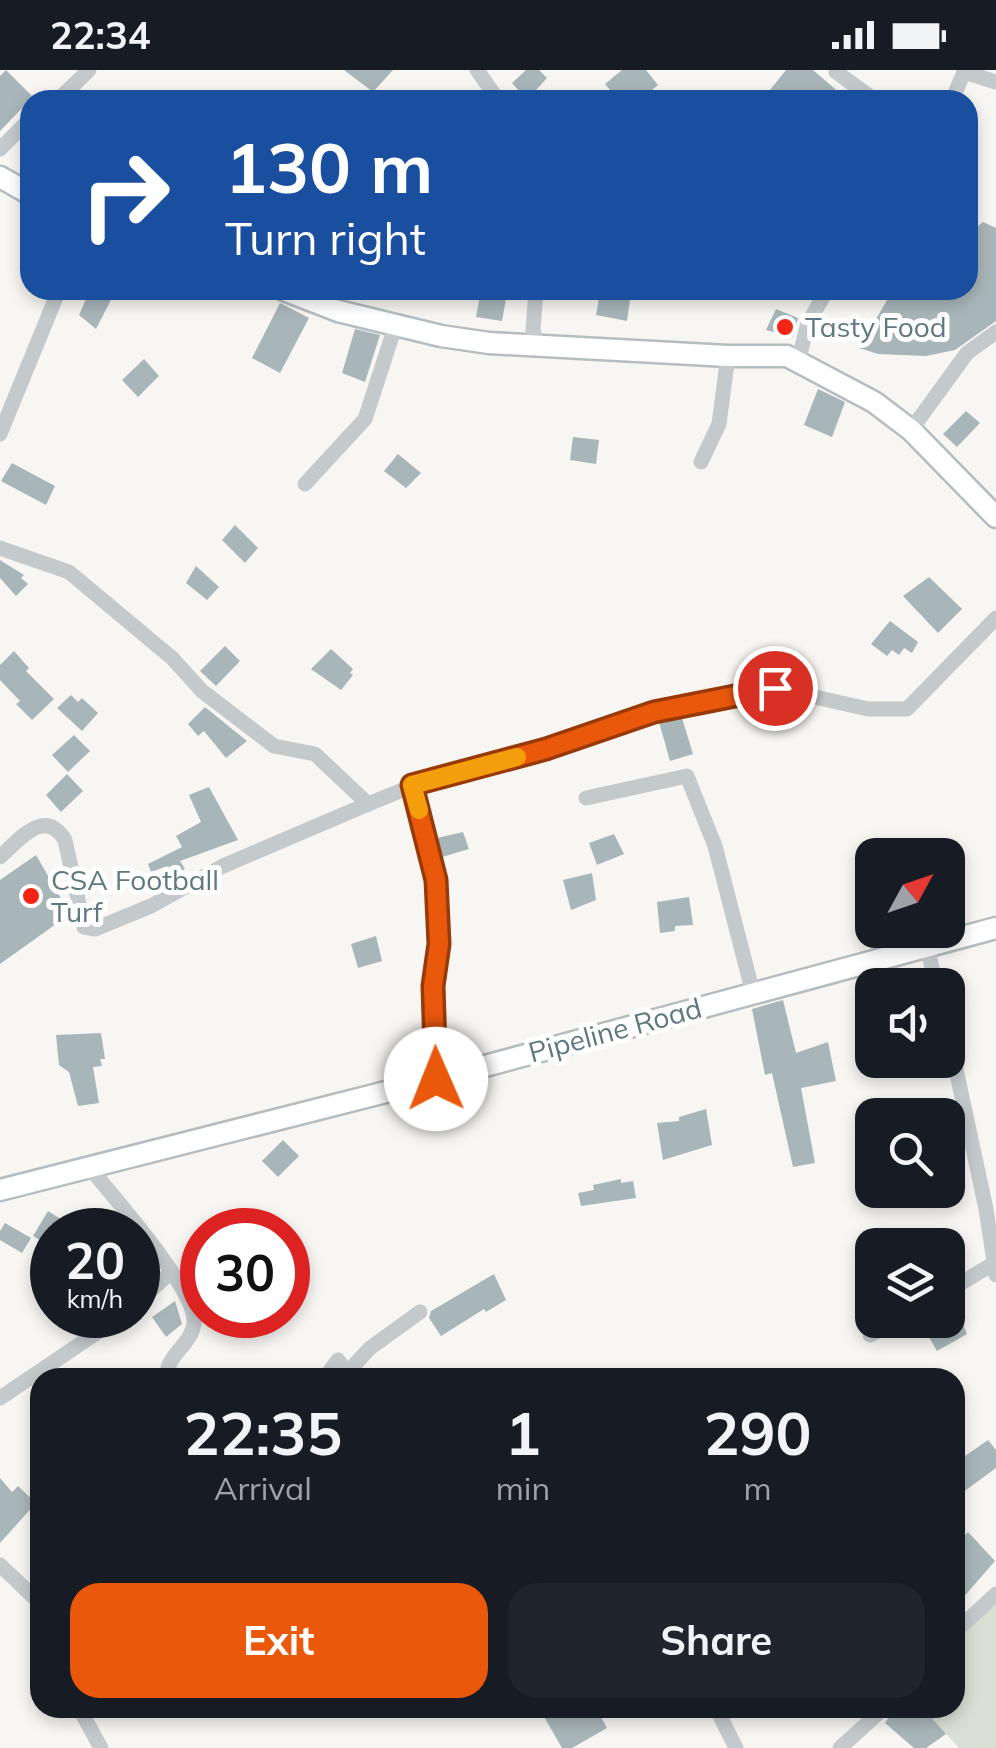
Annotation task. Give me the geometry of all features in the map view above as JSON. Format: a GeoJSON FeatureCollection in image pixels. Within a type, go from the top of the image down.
{"type":"FeatureCollection","features":[{"type":"Feature","properties":{"kind":"street"},"geometry":{"type":"LineString","coordinates":[[68,90],[89,70]]}},
{"type":"Feature","properties":{"kind":"street"},"geometry":{"type":"LineString","coordinates":[[965,71],[996,82]]}},
{"type":"Feature","properties":{"kind":"street"},"geometry":{"type":"LineString","coordinates":[[836,72],[861,90]]}},
{"type":"Feature","properties":{"kind":"street"},"geometry":{"type":"LineString","coordinates":[[0,148],[20,129]]}},
{"type":"Feature","properties":{"kind":"street"},"geometry":{"type":"LineString","coordinates":[[0,434],[55,300]]}},
{"type":"Feature","properties":{"kind":"street"},"geometry":{"type":"LineString","coordinates":[[309,300],[395,327],[473,340],[728,356],[787,356],[874,402],[910,430],[996,517]]}},
{"type":"Feature","properties":{"kind":"street"},"geometry":{"type":"LineString","coordinates":[[535,300],[533,330],[537,345]]}},
{"type":"Feature","properties":{"kind":"street"},"geometry":{"type":"LineString","coordinates":[[798,362],[808,324],[821,300]]}},
{"type":"Feature","properties":{"kind":"street"},"geometry":{"type":"LineString","coordinates":[[305,484],[365,419],[395,327]]}},
{"type":"Feature","properties":{"kind":"street"},"geometry":{"type":"LineString","coordinates":[[910,430],[966,353],[996,332]]}},
{"type":"Feature","properties":{"kind":"street"},"geometry":{"type":"LineString","coordinates":[[701,462],[720,424],[728,356]]}},
{"type":"Feature","properties":{"kind":"street"},"geometry":{"type":"LineString","coordinates":[[0,548],[69,572],[172,658],[216,702],[274,746],[315,754],[368,804]]}},
{"type":"Feature","properties":{"kind":"street"},"geometry":{"type":"LineString","coordinates":[[0,858],[35,825],[48,824],[59,831],[65,840],[84,927],[95,929],[150,906],[223,866],[412,785],[546,749],[654,712],[775,688],[868,709],[907,710],[996,618]]}},
{"type":"Feature","properties":{"kind":"street"},"geometry":{"type":"LineString","coordinates":[[586,798],[688,776],[715,846],[752,993]]}},
{"type":"Feature","properties":{"kind":"street"},"geometry":{"type":"LineString","coordinates":[[412,785],[436,880],[436,1079]]}},
{"type":"Feature","properties":{"kind":"street","name":"Pipeline Road"},"geometry":{"type":"LineString","coordinates":[[965,936],[996,928]]}},
{"type":"Feature","properties":{"kind":"street","name":"Pipeline Road"},"geometry":{"type":"LineString","coordinates":[[0,1190],[436,1079],[920,948]]}},
{"type":"Feature","properties":{"kind":"street"},"geometry":{"type":"LineString","coordinates":[[958,1078],[995,1267],[965,1283]]}},
{"type":"Feature","properties":{"kind":"street"},"geometry":{"type":"LineString","coordinates":[[88,1168],[154,1245],[194,1315],[194,1330],[167,1368]]}},
{"type":"Feature","properties":{"kind":"street"},"geometry":{"type":"LineString","coordinates":[[160,1282],[171,1272]]}},
{"type":"Feature","properties":{"kind":"street"},"geometry":{"type":"LineString","coordinates":[[354,1368],[370,1348],[420,1312]]}},
{"type":"Feature","properties":{"kind":"street"},"geometry":{"type":"LineString","coordinates":[[44,1368],[89,1338]]}},
{"type":"Feature","properties":{"kind":"street"},"geometry":{"type":"LineString","coordinates":[[0,1398],[30,1378]]}},
{"type":"Feature","properties":{"kind":"street"},"geometry":{"type":"LineString","coordinates":[[0,1564],[30,1593]]}},
{"type":"Feature","properties":{"kind":"street"},"geometry":{"type":"LineString","coordinates":[[965,1623],[996,1594]]}},
{"type":"Feature","properties":{"kind":"street"},"geometry":{"type":"LineString","coordinates":[[84,1718],[101,1748]]}},
{"type":"Feature","properties":{"kind":"street"},"geometry":{"type":"LineString","coordinates":[[721,1718],[736,1748]]}},
{"type":"Feature","properties":{"kind":"street"},"geometry":{"type":"LineString","coordinates":[[840,1748],[873,1718]]}},
{"type":"Feature","properties":{"kind":"shaded area"},"geometry":{"type":"Polygon","coordinates":[[[996,1605],[996,1748],[959,1748],[932,1718],[965,1718],[965,1632],[996,1605]]]}},
{"type":"Feature","properties":{"kind":"building"},"geometry":{"type":"Polygon","coordinates":[[[6,70],[26,90],[20,90],[20,110],[0,131],[0,76],[6,70]]]}},
{"type":"Feature","properties":{"kind":"building"},"geometry":{"type":"Polygon","coordinates":[[[344,70],[393,70],[370,90],[344,70]]]}},
{"type":"Feature","properties":{"kind":"building"},"geometry":{"type":"Polygon","coordinates":[[[526,70],[539,70],[547,78],[536,90],[518,90],[512,83],[526,70]]]}},
{"type":"Feature","properties":{"kind":"building"},"geometry":{"type":"Polygon","coordinates":[[[622,70],[646,70],[658,85],[652,90],[610,90],[605,84],[622,70]]]}},
{"type":"Feature","properties":{"kind":"building"},"geometry":{"type":"Polygon","coordinates":[[[786,70],[813,70],[836,90],[770,90],[786,70]]]}},
{"type":"Feature","properties":{"kind":"building"},"geometry":{"type":"Polygon","coordinates":[[[983,222],[996,228],[996,321],[955,350],[926,356],[878,354],[859,348],[887,300],[978,300],[978,226],[983,222]]]}},
{"type":"Feature","properties":{"kind":"building"},"geometry":{"type":"Polygon","coordinates":[[[86,300],[111,300],[96,329],[79,315],[86,300]]]}},
{"type":"Feature","properties":{"kind":"building"},"geometry":{"type":"Polygon","coordinates":[[[479,300],[506,300],[502,321],[476,317],[479,300]]]}},
{"type":"Feature","properties":{"kind":"building"},"geometry":{"type":"Polygon","coordinates":[[[599,300],[630,300],[627,321],[596,315],[599,300]]]}},
{"type":"Feature","properties":{"kind":"building"},"geometry":{"type":"Polygon","coordinates":[[[280,303],[309,318],[280,373],[252,358],[280,303]]]}},
{"type":"Feature","properties":{"kind":"building","name":"Tasty Food"},"geometry":{"type":"Polygon","coordinates":[[[776,309],[798,318],[793,337],[766,330],[776,309]]]}},
{"type":"Feature","properties":{"kind":"building"},"geometry":{"type":"Polygon","coordinates":[[[355,329],[380,335],[365,382],[342,373],[355,329]]]}},
{"type":"Feature","properties":{"kind":"building"},"geometry":{"type":"Polygon","coordinates":[[[144,359],[159,376],[138,397],[122,380],[144,359]]]}},
{"type":"Feature","properties":{"kind":"building"},"geometry":{"type":"Polygon","coordinates":[[[818,389],[845,402],[832,437],[804,425],[818,389]]]}},
{"type":"Feature","properties":{"kind":"building"},"geometry":{"type":"Polygon","coordinates":[[[966,411],[980,423],[957,447],[943,434],[966,411]]]}},
{"type":"Feature","properties":{"kind":"building"},"geometry":{"type":"Polygon","coordinates":[[[573,437],[599,440],[596,464],[570,460],[573,437]]]}},
{"type":"Feature","properties":{"kind":"building"},"geometry":{"type":"Polygon","coordinates":[[[398,454],[421,473],[406,488],[384,471],[398,454]]]}},
{"type":"Feature","properties":{"kind":"building"},"geometry":{"type":"Polygon","coordinates":[[[12,463],[55,486],[46,505],[1,481],[12,463]]]}},
{"type":"Feature","properties":{"kind":"building"},"geometry":{"type":"Polygon","coordinates":[[[235,525],[258,548],[245,563],[222,540],[235,525]]]}},
{"type":"Feature","properties":{"kind":"building"},"geometry":{"type":"Polygon","coordinates":[[[0,560],[24,575],[21,578],[28,584],[16,596],[0,578],[0,560]]]}},
{"type":"Feature","properties":{"kind":"building"},"geometry":{"type":"Polygon","coordinates":[[[196,566],[219,587],[207,600],[186,583],[196,566]]]}},
{"type":"Feature","properties":{"kind":"building"},"geometry":{"type":"Polygon","coordinates":[[[929,577],[962,609],[938,633],[903,596],[929,577]]]}},
{"type":"Feature","properties":{"kind":"building"},"geometry":{"type":"Polygon","coordinates":[[[890,621],[918,642],[912,653],[904,648],[899,655],[892,650],[887,656],[871,644],[890,621]]]}},
{"type":"Feature","properties":{"kind":"building"},"geometry":{"type":"Polygon","coordinates":[[[225,646],[240,661],[216,686],[200,671],[225,646]]]}},
{"type":"Feature","properties":{"kind":"building"},"geometry":{"type":"Polygon","coordinates":[[[331,649],[353,669],[341,690],[311,669],[331,649]]]}},
{"type":"Feature","properties":{"kind":"building"},"geometry":{"type":"Polygon","coordinates":[[[14,651],[29,668],[26,671],[54,699],[32,720],[0,680],[0,665],[14,651]]]}},
{"type":"Feature","properties":{"kind":"building"},"geometry":{"type":"Polygon","coordinates":[[[71,695],[78,702],[82,698],[98,713],[82,731],[57,708],[71,695]]]}},
{"type":"Feature","properties":{"kind":"building"},"geometry":{"type":"Polygon","coordinates":[[[205,707],[247,741],[226,758],[204,731],[198,736],[188,724],[205,707]]]}},
{"type":"Feature","properties":{"kind":"building"},"geometry":{"type":"Polygon","coordinates":[[[682,718],[693,754],[670,761],[659,722],[682,718]]]}},
{"type":"Feature","properties":{"kind":"building"},"geometry":{"type":"Polygon","coordinates":[[[74,735],[90,751],[68,772],[52,755],[74,735]]]}},
{"type":"Feature","properties":{"kind":"building"},"geometry":{"type":"Polygon","coordinates":[[[67,774],[83,791],[61,812],[46,795],[67,774]]]}},
{"type":"Feature","properties":{"kind":"building"},"geometry":{"type":"Polygon","coordinates":[[[209,787],[238,840],[180,861],[185,869],[170,876],[165,867],[151,872],[148,864],[182,847],[176,836],[201,822],[189,795],[209,787]]]}},
{"type":"Feature","properties":{"kind":"building"},"geometry":{"type":"Polygon","coordinates":[[[463,832],[469,849],[442,857],[437,838],[463,832]]]}},
{"type":"Feature","properties":{"kind":"building"},"geometry":{"type":"Polygon","coordinates":[[[614,834],[624,854],[597,865],[589,843],[614,834]]]}},
{"type":"Feature","properties":{"kind":"building","name":"CSA Football Turf"},"geometry":{"type":"Polygon","coordinates":[[[36,855],[70,914],[0,964],[0,880],[36,855]]]}},
{"type":"Feature","properties":{"kind":"building"},"geometry":{"type":"Polygon","coordinates":[[[592,873],[596,900],[571,910],[563,880],[592,873]]]}},
{"type":"Feature","properties":{"kind":"building"},"geometry":{"type":"Polygon","coordinates":[[[689,897],[693,925],[675,926],[675,931],[660,933],[657,902],[689,897]]]}},
{"type":"Feature","properties":{"kind":"building"},"geometry":{"type":"Polygon","coordinates":[[[376,936],[382,961],[358,968],[351,944],[376,936]]]}},
{"type":"Feature","properties":{"kind":"building"},"geometry":{"type":"Polygon","coordinates":[[[783,1000],[796,1053],[828,1042],[836,1081],[801,1088],[815,1163],[793,1167],[772,1073],[765,1075],[752,1009],[783,1000]]]}},
{"type":"Feature","properties":{"kind":"building"},"geometry":{"type":"Polygon","coordinates":[[[101,1033],[105,1059],[100,1059],[102,1066],[93,1067],[99,1103],[78,1106],[69,1072],[59,1065],[56,1035],[101,1033]]]}},
{"type":"Feature","properties":{"kind":"building"},"geometry":{"type":"Polygon","coordinates":[[[706,1109],[712,1145],[663,1160],[657,1123],[679,1121],[679,1117],[706,1109]]]}},
{"type":"Feature","properties":{"kind":"building"},"geometry":{"type":"Polygon","coordinates":[[[283,1140],[299,1156],[278,1177],[262,1161],[283,1140]]]}},
{"type":"Feature","properties":{"kind":"building"},"geometry":{"type":"Polygon","coordinates":[[[621,1179],[621,1183],[633,1181],[636,1198],[581,1206],[578,1193],[621,1179]]]}},
{"type":"Feature","properties":{"kind":"building"},"geometry":{"type":"Polygon","coordinates":[[[5,1223],[30,1240],[22,1253],[0,1240],[5,1223]]]}},
{"type":"Feature","properties":{"kind":"building"},"geometry":{"type":"Polygon","coordinates":[[[494,1274],[506,1300],[441,1336],[429,1318],[431,1311],[494,1274]]]}},
{"type":"Feature","properties":{"kind":"building"},"geometry":{"type":"Polygon","coordinates":[[[175,1301],[180,1326],[166,1337],[160,1328],[160,1311],[175,1301]]]}},
{"type":"Feature","properties":{"kind":"building"},"geometry":{"type":"Polygon","coordinates":[[[929,1338],[960,1338],[937,1351],[929,1338]]]}},
{"type":"Feature","properties":{"kind":"building"},"geometry":{"type":"Polygon","coordinates":[[[988,1440],[996,1450],[996,1468],[965,1491],[965,1456],[988,1440]]]}},
{"type":"Feature","properties":{"kind":"building"},"geometry":{"type":"Polygon","coordinates":[[[0,1478],[12,1492],[18,1486],[30,1497],[30,1510],[0,1543],[0,1478]]]}},
{"type":"Feature","properties":{"kind":"building"},"geometry":{"type":"Polygon","coordinates":[[[968,1532],[995,1561],[965,1596],[968,1532]]]}},
{"type":"Feature","properties":{"kind":"building"},"geometry":{"type":"Polygon","coordinates":[[[545,1718],[602,1718],[607,1728],[572,1748],[562,1748],[545,1718]]]}},
{"type":"Feature","properties":{"kind":"building"},"geometry":{"type":"Polygon","coordinates":[[[888,1718],[932,1718],[946,1734],[926,1748],[914,1748],[885,1723],[888,1718]]]}},
{"type":"Feature","properties":{"kind":"slow traffic"},"geometry":{"type":"LineString","coordinates":[[419,810],[412,785],[517,757]]}},
{"type":"Feature","properties":{"kind":"place","name":"Tasty Food"},"geometry":{"type":"Point","coordinates":[785,327]}},
{"type":"Feature","properties":{"kind":"place","name":"CSA Football Turf"},"geometry":{"type":"Point","coordinates":[31,896]}},
{"type":"Feature","properties":{"kind":"route"},"geometry":{"type":"LineString","coordinates":[[436,1079],[436,880],[412,785],[546,749],[654,712],[775,688]]}}]}
